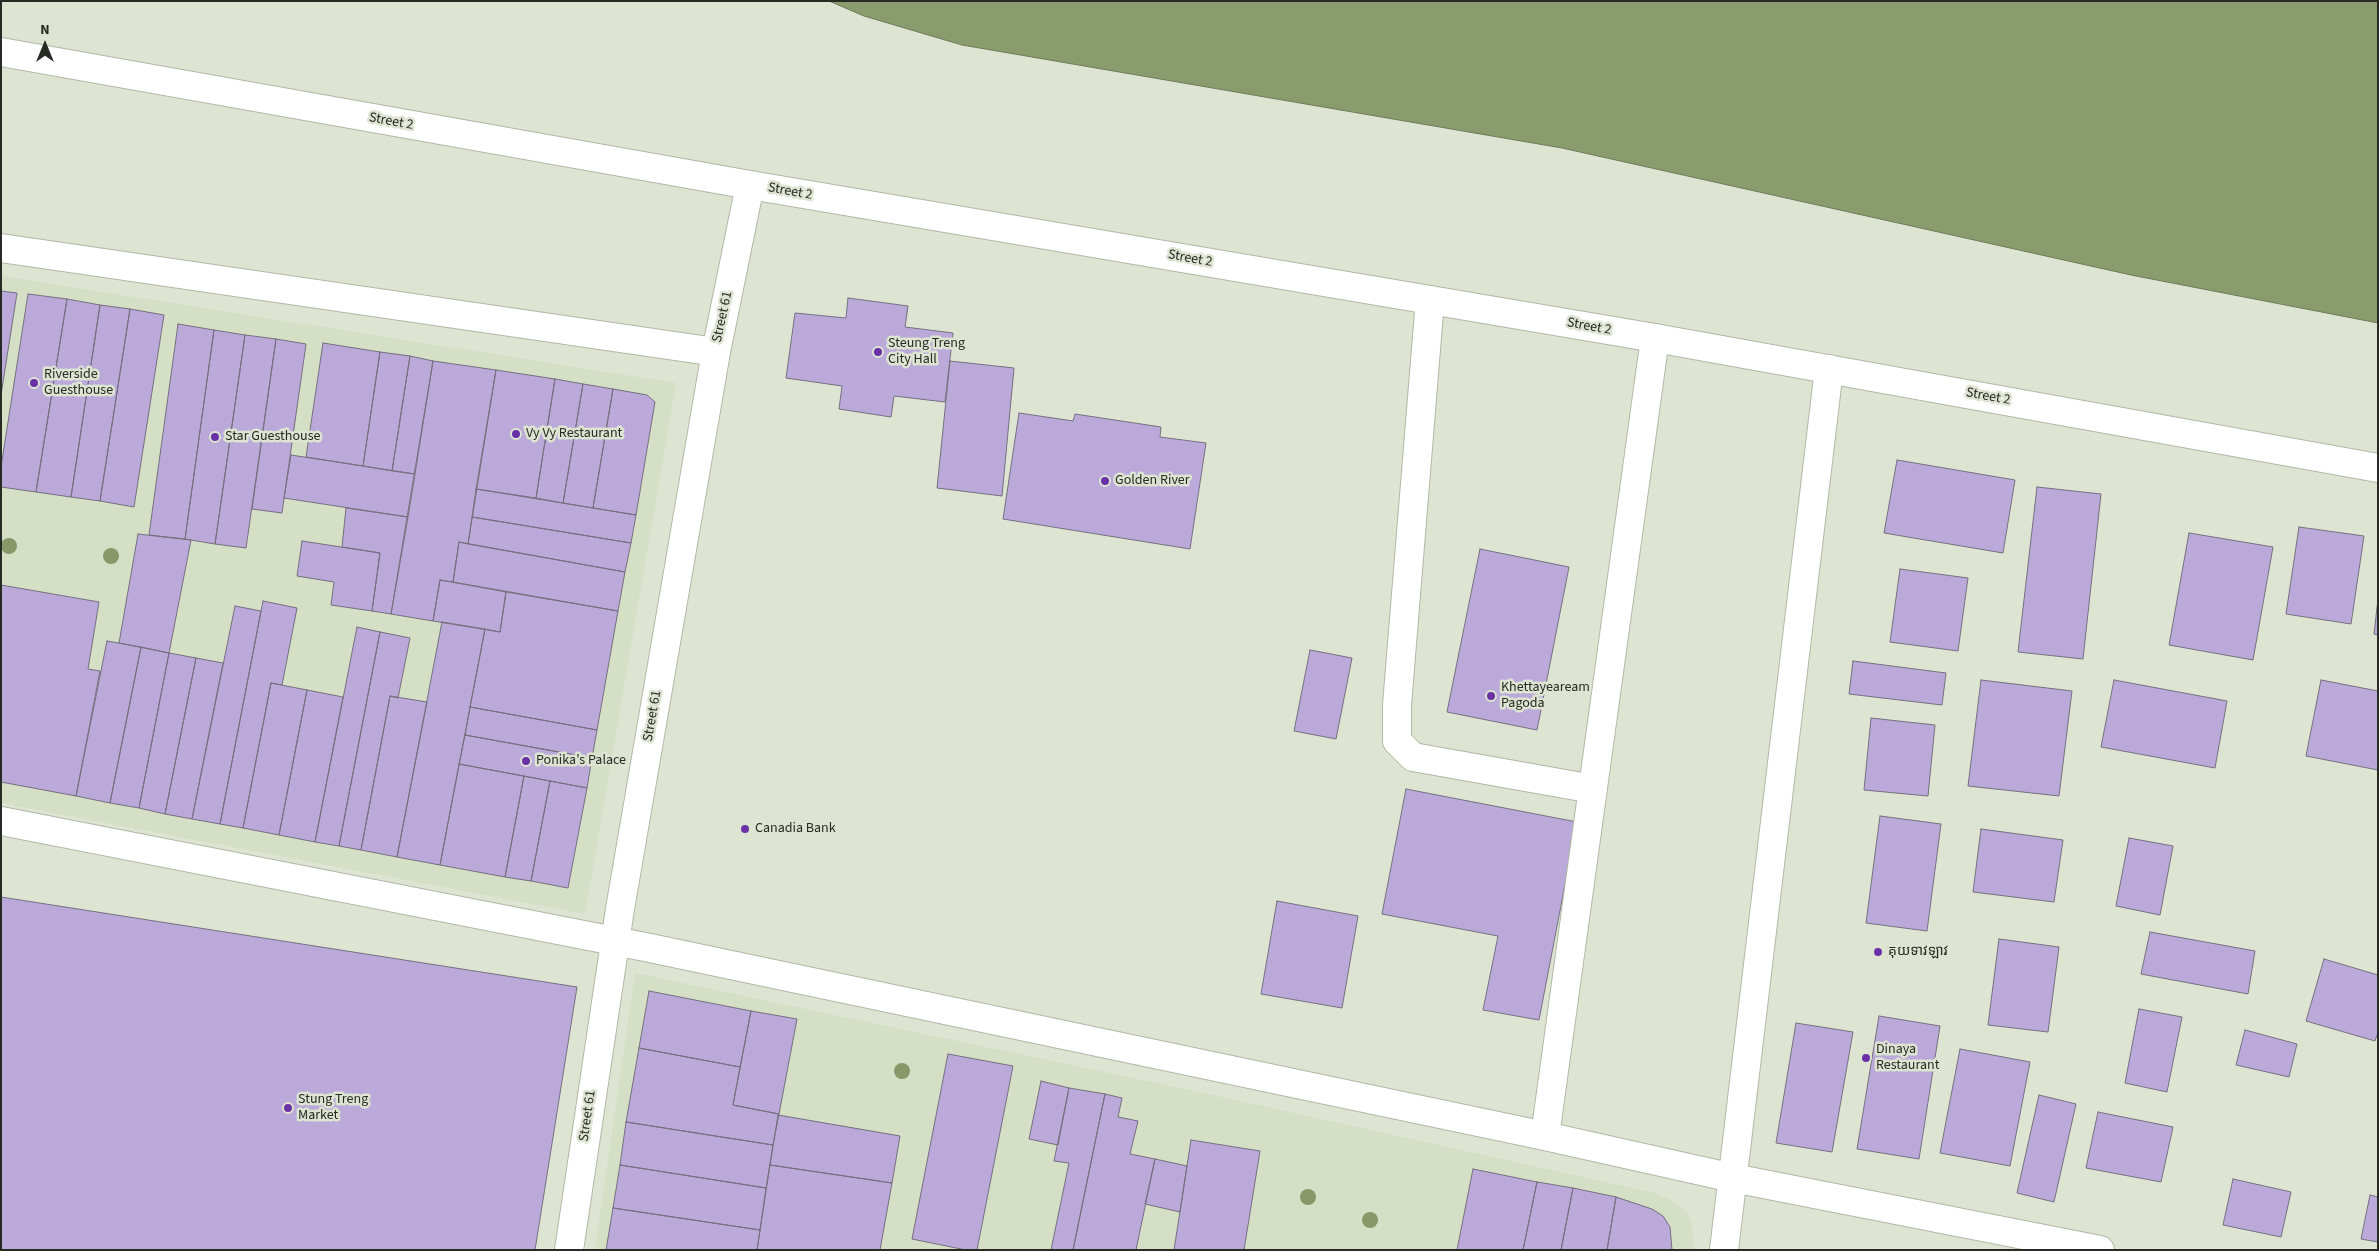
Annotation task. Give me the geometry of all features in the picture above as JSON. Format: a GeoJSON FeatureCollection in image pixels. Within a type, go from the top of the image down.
{"type":"FeatureCollection","features":[{"type":"Feature","properties":{"kind":"street","name":"Street 2"},"geometry":{"type":"LineString","coordinates":[[1,52],[750,185],[1655,338],[2378,468]]}},
{"type":"Feature","properties":{"kind":"street","name":"Street 61"},"geometry":{"type":"LineString","coordinates":[[569,1250],[614,941],[716,352],[750,185]]}},
{"type":"Feature","properties":{"kind":"street"},"geometry":{"type":"LineString","coordinates":[[1,248],[716,352]]}},
{"type":"Feature","properties":{"kind":"street"},"geometry":{"type":"LineString","coordinates":[[1430,300],[1397,705],[1397,742],[1412,757],[1593,789]]}},
{"type":"Feature","properties":{"kind":"street"},"geometry":{"type":"LineString","coordinates":[[1545,1136],[1655,338]]}},
{"type":"Feature","properties":{"kind":"street"},"geometry":{"type":"LineString","coordinates":[[1724,1250],[1829,369]]}},
{"type":"Feature","properties":{"kind":"street"},"geometry":{"type":"LineString","coordinates":[[1,821],[614,941],[1545,1136],[1733,1178],[2100,1250]]}},
{"type":"Feature","properties":{"kind":"shaded area"},"geometry":{"type":"Polygon","coordinates":[[[829,1],[2378,1],[2378,323],[2131,275],[1562,148],[962,45],[864,16],[829,1]]]}},
{"type":"Feature","properties":{"kind":"shaded area"},"geometry":{"type":"Polygon","coordinates":[[[1,276],[676,383],[585,914],[1,803],[1,276]]]}},
{"type":"Feature","properties":{"kind":"shaded area"},"geometry":{"type":"Polygon","coordinates":[[[635,973],[1199,1092],[1654,1193],[1673,1201],[1686,1211],[1692,1223],[1694,1250],[595,1250],[635,973]]]}},
{"type":"Feature","properties":{"kind":"building"},"geometry":{"type":"Polygon","coordinates":[[[1,291],[17,293],[1,395],[1,291]]]}},
{"type":"Feature","properties":{"kind":"building","name":"Riverside Guesthouse"},"geometry":{"type":"Polygon","coordinates":[[[28,294],[67,299],[36,492],[1,487],[1,467],[28,294]]]}},
{"type":"Feature","properties":{"kind":"building"},"geometry":{"type":"Polygon","coordinates":[[[848,298],[908,306],[905,327],[953,333],[945,402],[894,396],[891,417],[839,409],[842,386],[786,378],[795,313],[846,318],[848,298]]]}},
{"type":"Feature","properties":{"kind":"building"},"geometry":{"type":"Polygon","coordinates":[[[67,299],[100,305],[71,497],[36,492],[67,299]]]}},
{"type":"Feature","properties":{"kind":"building"},"geometry":{"type":"Polygon","coordinates":[[[100,305],[130,309],[100,501],[71,497],[100,305]]]}},
{"type":"Feature","properties":{"kind":"building"},"geometry":{"type":"Polygon","coordinates":[[[130,309],[164,315],[134,507],[100,501],[130,309]]]}},
{"type":"Feature","properties":{"kind":"building"},"geometry":{"type":"Polygon","coordinates":[[[178,324],[214,330],[185,539],[149,535],[178,324]]]}},
{"type":"Feature","properties":{"kind":"building","name":"Star Guesthouse"},"geometry":{"type":"Polygon","coordinates":[[[214,330],[245,335],[215,544],[185,539],[214,330]]]}},
{"type":"Feature","properties":{"kind":"building"},"geometry":{"type":"Polygon","coordinates":[[[245,335],[276,339],[246,548],[215,544],[245,335]]]}},
{"type":"Feature","properties":{"kind":"building"},"geometry":{"type":"Polygon","coordinates":[[[276,339],[306,344],[282,513],[252,509],[276,339]]]}},
{"type":"Feature","properties":{"kind":"building"},"geometry":{"type":"Polygon","coordinates":[[[323,343],[380,352],[363,466],[306,457],[323,343]]]}},
{"type":"Feature","properties":{"kind":"building"},"geometry":{"type":"Polygon","coordinates":[[[380,352],[410,356],[392,471],[363,466],[380,352]]]}},
{"type":"Feature","properties":{"kind":"building"},"geometry":{"type":"Polygon","coordinates":[[[410,356],[433,361],[415,474],[392,471],[410,356]]]}},
{"type":"Feature","properties":{"kind":"building"},"geometry":{"type":"Polygon","coordinates":[[[433,361],[496,370],[468,544],[459,542],[453,582],[440,580],[433,621],[391,614],[433,361]]]}},
{"type":"Feature","properties":{"kind":"building"},"geometry":{"type":"Polygon","coordinates":[[[950,361],[1014,368],[1002,496],[937,488],[950,361]]]}},
{"type":"Feature","properties":{"kind":"building","name":"Vy Vy Restaurant"},"geometry":{"type":"Polygon","coordinates":[[[496,370],[555,379],[536,498],[476,489],[496,370]]]}},
{"type":"Feature","properties":{"kind":"building"},"geometry":{"type":"Polygon","coordinates":[[[555,379],[583,384],[563,503],[536,498],[555,379]]]}},
{"type":"Feature","properties":{"kind":"building"},"geometry":{"type":"Polygon","coordinates":[[[583,384],[613,389],[593,508],[563,503],[583,384]]]}},
{"type":"Feature","properties":{"kind":"building"},"geometry":{"type":"Polygon","coordinates":[[[613,389],[647,395],[655,402],[636,515],[593,508],[613,389]]]}},
{"type":"Feature","properties":{"kind":"building","name":"Golden River"},"geometry":{"type":"Polygon","coordinates":[[[1019,413],[1073,421],[1075,414],[1161,427],[1160,437],[1206,443],[1190,549],[1003,519],[1019,413]]]}},
{"type":"Feature","properties":{"kind":"building"},"geometry":{"type":"Polygon","coordinates":[[[291,455],[415,474],[408,517],[284,498],[291,455]]]}},
{"type":"Feature","properties":{"kind":"building"},"geometry":{"type":"Polygon","coordinates":[[[1897,460],[2015,480],[2003,553],[1884,533],[1897,460]]]}},
{"type":"Feature","properties":{"kind":"building"},"geometry":{"type":"Polygon","coordinates":[[[2037,487],[2101,494],[2083,659],[2018,652],[2037,487]]]}},
{"type":"Feature","properties":{"kind":"building"},"geometry":{"type":"Polygon","coordinates":[[[476,489],[636,515],[631,543],[472,517],[476,489]]]}},
{"type":"Feature","properties":{"kind":"building"},"geometry":{"type":"Polygon","coordinates":[[[346,508],[408,517],[391,614],[372,611],[380,553],[342,547],[346,508]]]}},
{"type":"Feature","properties":{"kind":"building"},"geometry":{"type":"Polygon","coordinates":[[[472,517],[631,543],[625,572],[468,544],[472,517]]]}},
{"type":"Feature","properties":{"kind":"building"},"geometry":{"type":"Polygon","coordinates":[[[2299,527],[2364,536],[2351,624],[2286,614],[2299,527]]]}},
{"type":"Feature","properties":{"kind":"building"},"geometry":{"type":"Polygon","coordinates":[[[2189,533],[2273,547],[2253,660],[2169,645],[2189,533]]]}},
{"type":"Feature","properties":{"kind":"building"},"geometry":{"type":"Polygon","coordinates":[[[138,534],[191,540],[169,653],[119,643],[138,534]]]}},
{"type":"Feature","properties":{"kind":"building"},"geometry":{"type":"Polygon","coordinates":[[[302,541],[380,553],[372,611],[331,605],[334,582],[297,576],[302,541]]]}},
{"type":"Feature","properties":{"kind":"building"},"geometry":{"type":"Polygon","coordinates":[[[459,542],[625,572],[618,611],[453,582],[459,542]]]}},
{"type":"Feature","properties":{"kind":"building"},"geometry":{"type":"Polygon","coordinates":[[[1480,549],[1569,567],[1537,730],[1447,712],[1480,549]]]}},
{"type":"Feature","properties":{"kind":"building"},"geometry":{"type":"Polygon","coordinates":[[[1900,569],[1968,578],[1958,651],[1890,642],[1900,569]]]}},
{"type":"Feature","properties":{"kind":"building"},"geometry":{"type":"Polygon","coordinates":[[[440,580],[506,592],[500,632],[433,621],[440,580]]]}},
{"type":"Feature","properties":{"kind":"building"},"geometry":{"type":"Polygon","coordinates":[[[1,585],[99,602],[88,669],[100,671],[76,796],[1,782],[1,585]]]}},
{"type":"Feature","properties":{"kind":"building"},"geometry":{"type":"Polygon","coordinates":[[[506,592],[618,611],[597,730],[470,707],[485,629],[500,632],[506,592]]]}},
{"type":"Feature","properties":{"kind":"building"},"geometry":{"type":"Polygon","coordinates":[[[2378,599],[2378,635],[2374,634],[2378,599]]]}},
{"type":"Feature","properties":{"kind":"building"},"geometry":{"type":"Polygon","coordinates":[[[263,601],[297,608],[282,685],[271,683],[243,828],[220,824],[263,601]]]}},
{"type":"Feature","properties":{"kind":"building"},"geometry":{"type":"Polygon","coordinates":[[[235,606],[261,611],[220,824],[192,819],[235,606]]]}},
{"type":"Feature","properties":{"kind":"building"},"geometry":{"type":"Polygon","coordinates":[[[442,622],[485,629],[440,865],[397,857],[442,622]]]}},
{"type":"Feature","properties":{"kind":"building"},"geometry":{"type":"Polygon","coordinates":[[[357,627],[380,632],[339,846],[315,842],[357,627]]]}},
{"type":"Feature","properties":{"kind":"building"},"geometry":{"type":"Polygon","coordinates":[[[380,632],[410,638],[398,698],[390,696],[361,850],[339,846],[380,632]]]}},
{"type":"Feature","properties":{"kind":"building"},"geometry":{"type":"Polygon","coordinates":[[[107,641],[141,647],[110,803],[76,796],[107,641]]]}},
{"type":"Feature","properties":{"kind":"building"},"geometry":{"type":"Polygon","coordinates":[[[141,647],[169,653],[139,808],[110,803],[141,647]]]}},
{"type":"Feature","properties":{"kind":"building"},"geometry":{"type":"Polygon","coordinates":[[[1310,650],[1352,658],[1336,739],[1294,731],[1310,650]]]}},
{"type":"Feature","properties":{"kind":"building"},"geometry":{"type":"Polygon","coordinates":[[[169,653],[196,658],[165,814],[139,808],[169,653]]]}},
{"type":"Feature","properties":{"kind":"building"},"geometry":{"type":"Polygon","coordinates":[[[196,658],[223,663],[192,819],[165,814],[196,658]]]}},
{"type":"Feature","properties":{"kind":"building"},"geometry":{"type":"Polygon","coordinates":[[[1853,661],[1946,673],[1942,705],[1849,694],[1853,661]]]}},
{"type":"Feature","properties":{"kind":"building"},"geometry":{"type":"Polygon","coordinates":[[[1981,680],[2072,691],[2059,796],[1968,786],[1981,680]]]}},
{"type":"Feature","properties":{"kind":"building"},"geometry":{"type":"Polygon","coordinates":[[[2114,680],[2227,701],[2215,768],[2101,747],[2114,680]]]}},
{"type":"Feature","properties":{"kind":"building"},"geometry":{"type":"Polygon","coordinates":[[[2321,680],[2378,691],[2378,770],[2306,756],[2321,680]]]}},
{"type":"Feature","properties":{"kind":"building"},"geometry":{"type":"Polygon","coordinates":[[[271,683],[307,690],[279,835],[243,828],[271,683]]]}},
{"type":"Feature","properties":{"kind":"building"},"geometry":{"type":"Polygon","coordinates":[[[307,690],[343,697],[315,842],[279,835],[307,690]]]}},
{"type":"Feature","properties":{"kind":"building"},"geometry":{"type":"Polygon","coordinates":[[[390,696],[427,702],[397,857],[361,850],[390,696]]]}},
{"type":"Feature","properties":{"kind":"building"},"geometry":{"type":"Polygon","coordinates":[[[470,707],[597,730],[592,758],[465,735],[470,707]]]}},
{"type":"Feature","properties":{"kind":"building"},"geometry":{"type":"Polygon","coordinates":[[[1871,718],[1935,725],[1928,796],[1864,790],[1871,718]]]}},
{"type":"Feature","properties":{"kind":"building","name":"Ponika's Palace"},"geometry":{"type":"Polygon","coordinates":[[[465,735],[592,758],[587,788],[459,764],[465,735]]]}},
{"type":"Feature","properties":{"kind":"building"},"geometry":{"type":"Polygon","coordinates":[[[459,764],[524,776],[505,877],[440,865],[459,764]]]}},
{"type":"Feature","properties":{"kind":"building"},"geometry":{"type":"Polygon","coordinates":[[[524,776],[550,781],[531,881],[505,877],[524,776]]]}},
{"type":"Feature","properties":{"kind":"building"},"geometry":{"type":"Polygon","coordinates":[[[550,781],[587,788],[568,888],[531,881],[550,781]]]}},
{"type":"Feature","properties":{"kind":"building"},"geometry":{"type":"Polygon","coordinates":[[[1406,789],[1577,822],[1539,1020],[1483,1010],[1498,936],[1382,914],[1406,789]]]}},
{"type":"Feature","properties":{"kind":"building"},"geometry":{"type":"Polygon","coordinates":[[[1880,816],[1941,824],[1927,931],[1866,923],[1880,816]]]}},
{"type":"Feature","properties":{"kind":"building"},"geometry":{"type":"Polygon","coordinates":[[[1981,829],[2063,840],[2054,902],[1973,892],[1981,829]]]}},
{"type":"Feature","properties":{"kind":"building"},"geometry":{"type":"Polygon","coordinates":[[[2129,838],[2173,846],[2160,915],[2116,906],[2129,838]]]}},
{"type":"Feature","properties":{"kind":"building","name":"Stung Treng Market"},"geometry":{"type":"Polygon","coordinates":[[[1,897],[577,987],[535,1250],[1,1250],[1,897]]]}},
{"type":"Feature","properties":{"kind":"building"},"geometry":{"type":"Polygon","coordinates":[[[1277,901],[1358,916],[1342,1008],[1261,994],[1277,901]]]}},
{"type":"Feature","properties":{"kind":"building"},"geometry":{"type":"Polygon","coordinates":[[[2150,932],[2255,951],[2248,994],[2141,974],[2150,932]]]}},
{"type":"Feature","properties":{"kind":"building"},"geometry":{"type":"Polygon","coordinates":[[[1999,939],[2059,947],[2048,1032],[1988,1025],[1999,939]]]}},
{"type":"Feature","properties":{"kind":"building"},"geometry":{"type":"Polygon","coordinates":[[[2324,959],[2378,975],[2378,1032],[2375,1041],[2306,1021],[2324,959]]]}},
{"type":"Feature","properties":{"kind":"building"},"geometry":{"type":"Polygon","coordinates":[[[649,991],[751,1011],[740,1067],[639,1048],[649,991]]]}},
{"type":"Feature","properties":{"kind":"building"},"geometry":{"type":"Polygon","coordinates":[[[2139,1009],[2182,1017],[2167,1092],[2125,1083],[2139,1009]]]}},
{"type":"Feature","properties":{"kind":"building"},"geometry":{"type":"Polygon","coordinates":[[[751,1011],[797,1019],[779,1114],[733,1105],[751,1011]]]}},
{"type":"Feature","properties":{"kind":"building"},"geometry":{"type":"Polygon","coordinates":[[[1879,1016],[1940,1026],[1919,1159],[1857,1149],[1879,1016]]]}},
{"type":"Feature","properties":{"kind":"building"},"geometry":{"type":"Polygon","coordinates":[[[1796,1023],[1853,1032],[1832,1152],[1776,1143],[1796,1023]]]}},
{"type":"Feature","properties":{"kind":"building"},"geometry":{"type":"Polygon","coordinates":[[[2245,1030],[2297,1044],[2289,1077],[2236,1065],[2245,1030]]]}},
{"type":"Feature","properties":{"kind":"building"},"geometry":{"type":"Polygon","coordinates":[[[639,1048],[740,1067],[733,1105],[779,1114],[773,1145],[626,1122],[639,1048]]]}},
{"type":"Feature","properties":{"kind":"building"},"geometry":{"type":"Polygon","coordinates":[[[1960,1049],[2030,1062],[2010,1166],[1940,1153],[1960,1049]]]}},
{"type":"Feature","properties":{"kind":"building"},"geometry":{"type":"Polygon","coordinates":[[[948,1054],[1013,1066],[977,1250],[966,1250],[912,1239],[948,1054]]]}},
{"type":"Feature","properties":{"kind":"building"},"geometry":{"type":"Polygon","coordinates":[[[1041,1081],[1069,1088],[1058,1145],[1029,1139],[1041,1081]]]}},
{"type":"Feature","properties":{"kind":"building"},"geometry":{"type":"Polygon","coordinates":[[[1069,1088],[1105,1094],[1073,1250],[1051,1250],[1069,1163],[1054,1161],[1069,1088]]]}},
{"type":"Feature","properties":{"kind":"building"},"geometry":{"type":"Polygon","coordinates":[[[1105,1094],[1122,1098],[1118,1117],[1138,1121],[1130,1154],[1155,1159],[1136,1250],[1073,1250],[1105,1094]]]}},
{"type":"Feature","properties":{"kind":"building"},"geometry":{"type":"Polygon","coordinates":[[[2039,1095],[2076,1104],[2054,1202],[2017,1193],[2039,1095]]]}},
{"type":"Feature","properties":{"kind":"building"},"geometry":{"type":"Polygon","coordinates":[[[2098,1112],[2173,1127],[2161,1182],[2086,1168],[2098,1112]]]}},
{"type":"Feature","properties":{"kind":"building"},"geometry":{"type":"Polygon","coordinates":[[[778,1115],[900,1136],[892,1183],[770,1165],[778,1115]]]}},
{"type":"Feature","properties":{"kind":"building"},"geometry":{"type":"Polygon","coordinates":[[[626,1122],[773,1145],[766,1188],[620,1165],[626,1122]]]}},
{"type":"Feature","properties":{"kind":"building"},"geometry":{"type":"Polygon","coordinates":[[[1191,1140],[1260,1151],[1244,1250],[1174,1250],[1191,1140]]]}},
{"type":"Feature","properties":{"kind":"building"},"geometry":{"type":"Polygon","coordinates":[[[1155,1159],[1187,1166],[1180,1212],[1145,1204],[1155,1159]]]}},
{"type":"Feature","properties":{"kind":"building"},"geometry":{"type":"Polygon","coordinates":[[[620,1165],[766,1188],[760,1230],[613,1208],[620,1165]]]}},
{"type":"Feature","properties":{"kind":"building"},"geometry":{"type":"Polygon","coordinates":[[[770,1165],[892,1183],[880,1250],[757,1250],[770,1165]]]}},
{"type":"Feature","properties":{"kind":"building"},"geometry":{"type":"Polygon","coordinates":[[[1473,1169],[1537,1182],[1523,1250],[1457,1250],[1473,1169]]]}},
{"type":"Feature","properties":{"kind":"building"},"geometry":{"type":"Polygon","coordinates":[[[2233,1179],[2291,1192],[2281,1237],[2223,1225],[2233,1179]]]}},
{"type":"Feature","properties":{"kind":"building"},"geometry":{"type":"Polygon","coordinates":[[[1537,1182],[1573,1188],[1561,1250],[1523,1250],[1537,1182]]]}},
{"type":"Feature","properties":{"kind":"building"},"geometry":{"type":"Polygon","coordinates":[[[1573,1188],[1616,1197],[1607,1250],[1561,1250],[1573,1188]]]}},
{"type":"Feature","properties":{"kind":"building"},"geometry":{"type":"Polygon","coordinates":[[[2370,1195],[2378,1197],[2378,1242],[2361,1239],[2370,1195]]]}},
{"type":"Feature","properties":{"kind":"building"},"geometry":{"type":"Polygon","coordinates":[[[1616,1197],[1652,1209],[1663,1216],[1670,1227],[1672,1250],[1607,1250],[1616,1197]]]}},
{"type":"Feature","properties":{"kind":"building"},"geometry":{"type":"Polygon","coordinates":[[[613,1208],[760,1230],[757,1250],[606,1250],[613,1208]]]}},
{"type":"Feature","properties":{"kind":"place","name":"Steung Treng City Hall"},"geometry":{"type":"Point","coordinates":[878,352]}},
{"type":"Feature","properties":{"kind":"place","name":"Riverside Guesthouse"},"geometry":{"type":"Point","coordinates":[34,383]}},
{"type":"Feature","properties":{"kind":"place","name":"Vy Vy Restaurant"},"geometry":{"type":"Point","coordinates":[516,434]}},
{"type":"Feature","properties":{"kind":"place","name":"Star Guesthouse"},"geometry":{"type":"Point","coordinates":[215,437]}},
{"type":"Feature","properties":{"kind":"place","name":"Golden River"},"geometry":{"type":"Point","coordinates":[1105,481]}},
{"type":"Feature","properties":{"kind":"place","name":"Khettayeaream Pagoda"},"geometry":{"type":"Point","coordinates":[1491,696]}},
{"type":"Feature","properties":{"kind":"place","name":"Ponika's Palace"},"geometry":{"type":"Point","coordinates":[526,761]}},
{"type":"Feature","properties":{"kind":"place","name":"Canadia Bank"},"geometry":{"type":"Point","coordinates":[745,829]}},
{"type":"Feature","properties":{"kind":"place","name":"គុយទាវឡាវ"},"geometry":{"type":"Point","coordinates":[1878,952]}},
{"type":"Feature","properties":{"kind":"place","name":"Dinaya Restaurant"},"geometry":{"type":"Point","coordinates":[1866,1058]}},
{"type":"Feature","properties":{"kind":"place","name":"Stung Treng Market"},"geometry":{"type":"Point","coordinates":[288,1108]}}]}
